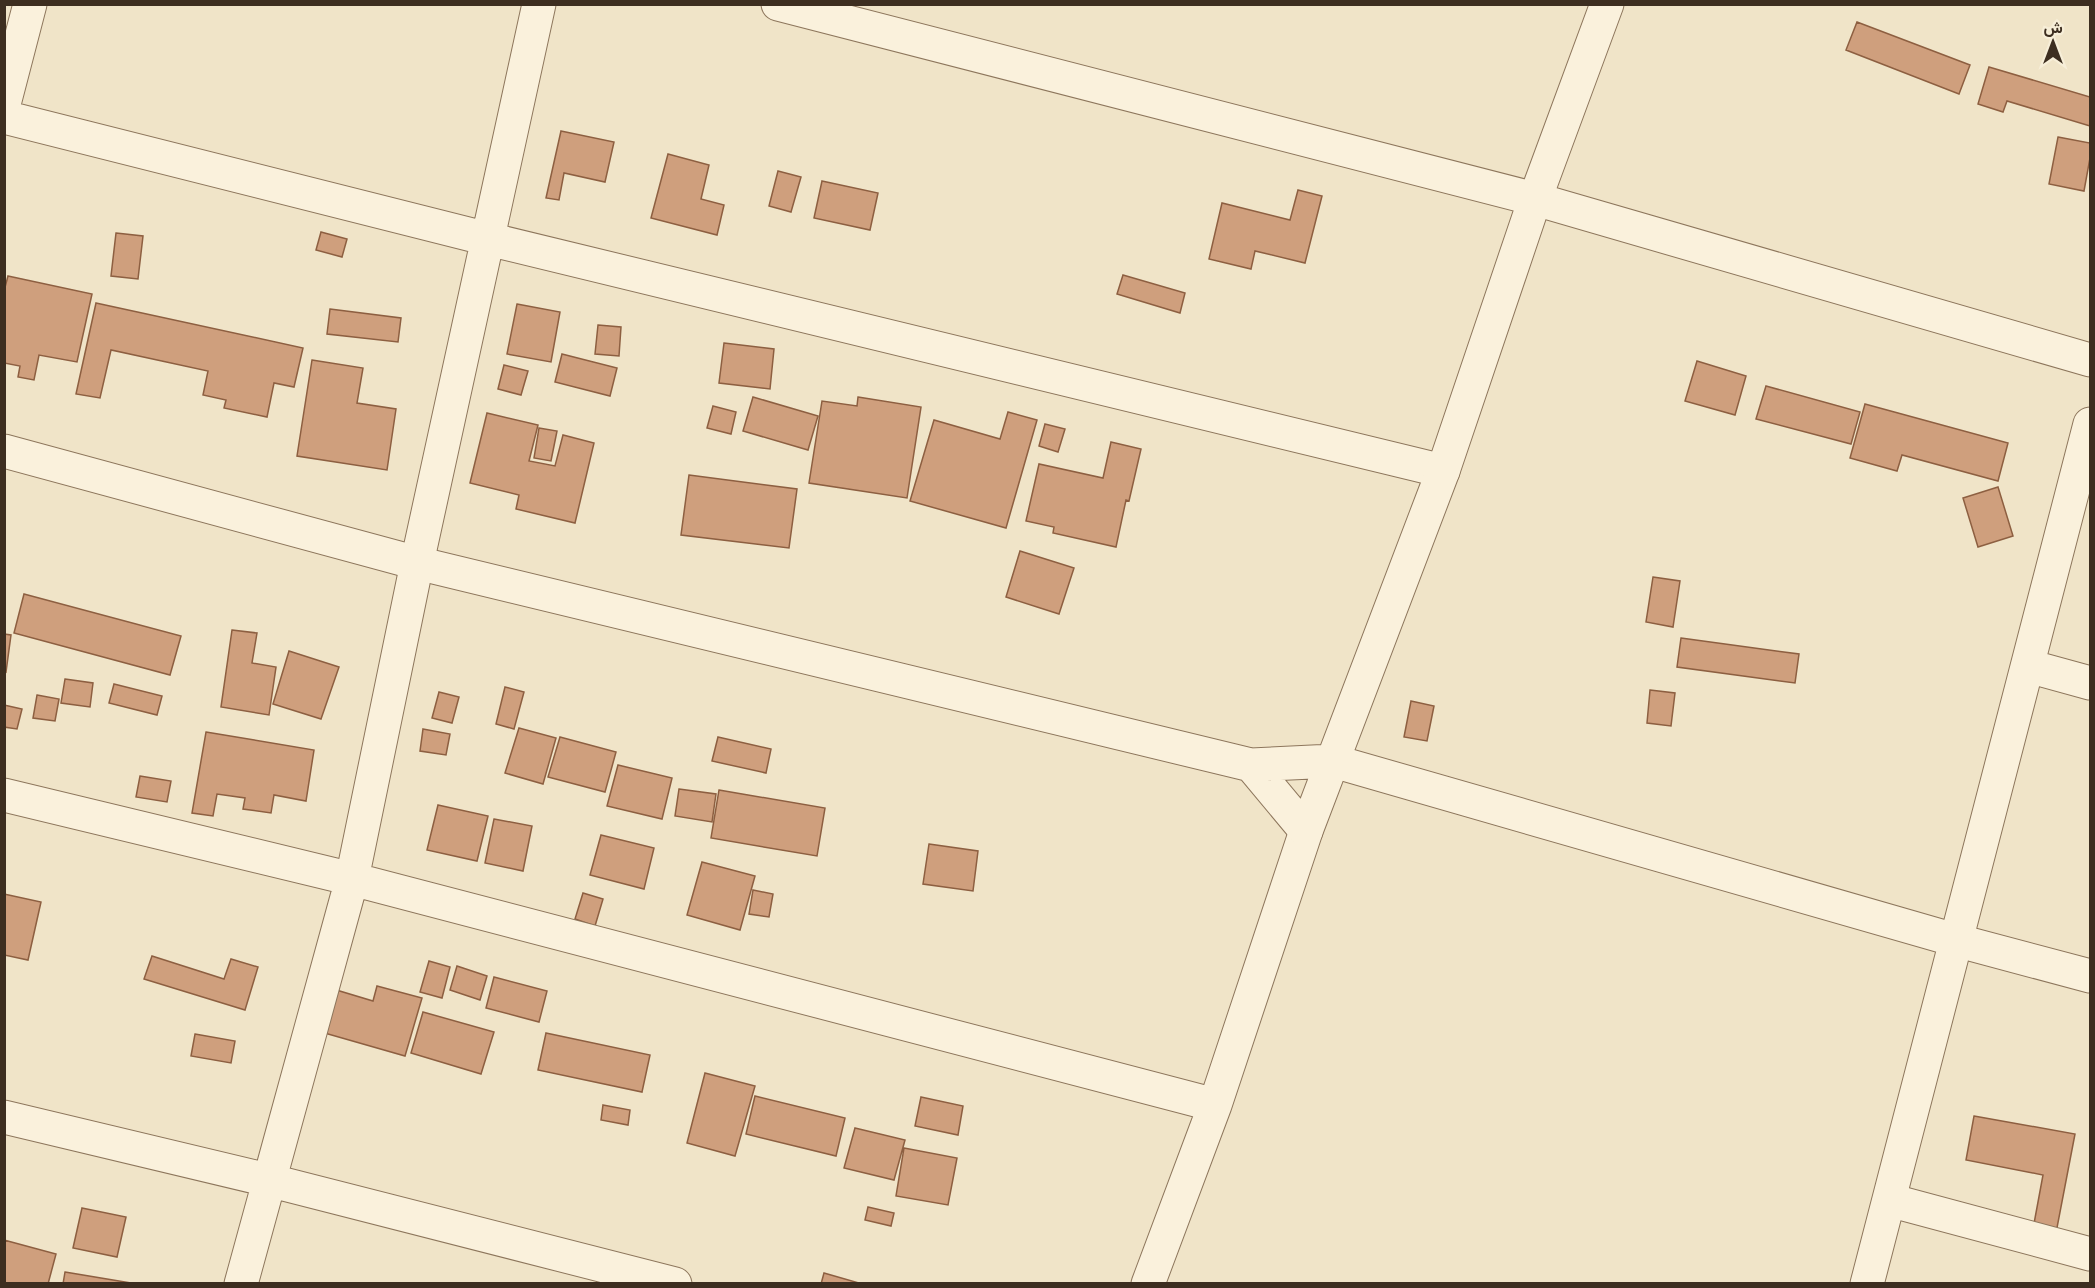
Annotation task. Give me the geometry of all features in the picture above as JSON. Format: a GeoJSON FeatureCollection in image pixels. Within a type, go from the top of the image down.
{"type":"FeatureCollection","features":[{"type":"Feature","properties":{"kind":"street"},"geometry":{"type":"LineString","coordinates":[[4,104],[30,4]]}},
{"type":"Feature","properties":{"kind":"street"},"geometry":{"type":"LineString","coordinates":[[241,1284],[352,879],[417,563],[539,4]]}},
{"type":"Feature","properties":{"kind":"street"},"geometry":{"type":"LineString","coordinates":[[778,4],[1535,199],[2091,360]]}},
{"type":"Feature","properties":{"kind":"street"},"geometry":{"type":"LineString","coordinates":[[1148,1284],[1215,1106],[1306,831],[1443,471],[1535,199],[1607,4]]}},
{"type":"Feature","properties":{"kind":"street"},"geometry":{"type":"LineString","coordinates":[[4,117],[488,239],[1443,471]]}},
{"type":"Feature","properties":{"kind":"street"},"geometry":{"type":"LineString","coordinates":[[1867,1284],[2091,424]]}},
{"type":"Feature","properties":{"kind":"street"},"geometry":{"type":"LineString","coordinates":[[4,451],[417,563],[1251,765],[1333,761],[1955,940],[2091,976]]}},
{"type":"Feature","properties":{"kind":"street"},"geometry":{"type":"LineString","coordinates":[[2028,666],[2091,683]]}},
{"type":"Feature","properties":{"kind":"street"},"geometry":{"type":"LineString","coordinates":[[1251,765],[1306,831]]}},
{"type":"Feature","properties":{"kind":"street"},"geometry":{"type":"LineString","coordinates":[[4,795],[352,879],[1215,1106]]}},
{"type":"Feature","properties":{"kind":"street"},"geometry":{"type":"LineString","coordinates":[[4,1117],[268,1180],[675,1284]]}},
{"type":"Feature","properties":{"kind":"street"},"geometry":{"type":"LineString","coordinates":[[1889,1200],[2091,1254]]}},
{"type":"Feature","properties":{"kind":"building"},"geometry":{"type":"Polygon","coordinates":[[[1857,22],[1970,65],[1959,94],[1846,50],[1857,22]]]}},
{"type":"Feature","properties":{"kind":"building"},"geometry":{"type":"Polygon","coordinates":[[[1989,67],[2090,97],[2090,126],[2007,101],[2003,112],[1978,104],[1989,67]]]}},
{"type":"Feature","properties":{"kind":"building"},"geometry":{"type":"Polygon","coordinates":[[[561,131],[614,142],[605,182],[564,173],[559,200],[546,198],[561,131]]]}},
{"type":"Feature","properties":{"kind":"building"},"geometry":{"type":"Polygon","coordinates":[[[2058,137],[2090,143],[2090,158],[2084,191],[2049,184],[2058,137]]]}},
{"type":"Feature","properties":{"kind":"building"},"geometry":{"type":"Polygon","coordinates":[[[668,154],[709,165],[701,199],[724,205],[717,235],[651,218],[668,154]]]}},
{"type":"Feature","properties":{"kind":"building"},"geometry":{"type":"Polygon","coordinates":[[[778,171],[801,177],[791,212],[769,206],[778,171]]]}},
{"type":"Feature","properties":{"kind":"building"},"geometry":{"type":"Polygon","coordinates":[[[822,181],[878,193],[870,230],[814,218],[822,181]]]}},
{"type":"Feature","properties":{"kind":"building"},"geometry":{"type":"Polygon","coordinates":[[[1298,190],[1322,196],[1305,263],[1255,251],[1251,269],[1209,259],[1222,203],[1290,220],[1298,190]]]}},
{"type":"Feature","properties":{"kind":"building"},"geometry":{"type":"Polygon","coordinates":[[[321,232],[347,239],[342,257],[316,250],[321,232]]]}},
{"type":"Feature","properties":{"kind":"building"},"geometry":{"type":"Polygon","coordinates":[[[116,233],[143,236],[138,279],[111,276],[116,233]]]}},
{"type":"Feature","properties":{"kind":"building"},"geometry":{"type":"Polygon","coordinates":[[[1123,275],[1185,293],[1180,313],[1117,294],[1123,275]]]}},
{"type":"Feature","properties":{"kind":"building"},"geometry":{"type":"Polygon","coordinates":[[[8,276],[92,294],[77,362],[39,355],[34,380],[18,377],[20,366],[4,363],[4,291],[8,276]]]}},
{"type":"Feature","properties":{"kind":"building"},"geometry":{"type":"Polygon","coordinates":[[[96,303],[303,348],[294,387],[274,383],[267,417],[224,408],[226,400],[203,395],[208,371],[111,350],[100,398],[76,394],[96,303]]]}},
{"type":"Feature","properties":{"kind":"building"},"geometry":{"type":"Polygon","coordinates":[[[517,304],[560,312],[551,362],[507,354],[517,304]]]}},
{"type":"Feature","properties":{"kind":"building"},"geometry":{"type":"Polygon","coordinates":[[[330,309],[401,318],[398,342],[327,334],[330,309]]]}},
{"type":"Feature","properties":{"kind":"building"},"geometry":{"type":"Polygon","coordinates":[[[598,325],[621,327],[619,356],[595,354],[598,325]]]}},
{"type":"Feature","properties":{"kind":"building"},"geometry":{"type":"Polygon","coordinates":[[[724,343],[774,349],[770,389],[719,383],[724,343]]]}},
{"type":"Feature","properties":{"kind":"building"},"geometry":{"type":"Polygon","coordinates":[[[562,354],[617,368],[610,396],[555,382],[562,354]]]}},
{"type":"Feature","properties":{"kind":"building"},"geometry":{"type":"Polygon","coordinates":[[[312,360],[363,368],[357,403],[396,409],[387,470],[297,456],[312,360]]]}},
{"type":"Feature","properties":{"kind":"building"},"geometry":{"type":"Polygon","coordinates":[[[1697,361],[1746,376],[1735,415],[1685,401],[1697,361]]]}},
{"type":"Feature","properties":{"kind":"building"},"geometry":{"type":"Polygon","coordinates":[[[504,365],[528,371],[521,395],[498,389],[504,365]]]}},
{"type":"Feature","properties":{"kind":"building"},"geometry":{"type":"Polygon","coordinates":[[[1766,386],[1860,412],[1851,444],[1756,419],[1766,386]]]}},
{"type":"Feature","properties":{"kind":"building"},"geometry":{"type":"Polygon","coordinates":[[[753,397],[818,416],[808,450],[743,431],[753,397]]]}},
{"type":"Feature","properties":{"kind":"building"},"geometry":{"type":"Polygon","coordinates":[[[858,397],[921,407],[907,498],[809,483],[822,401],[857,406],[858,397]]]}},
{"type":"Feature","properties":{"kind":"building"},"geometry":{"type":"Polygon","coordinates":[[[1865,404],[2008,443],[1998,481],[1902,455],[1897,471],[1850,458],[1865,404]]]}},
{"type":"Feature","properties":{"kind":"building"},"geometry":{"type":"Polygon","coordinates":[[[713,406],[736,412],[731,434],[707,428],[713,406]]]}},
{"type":"Feature","properties":{"kind":"building"},"geometry":{"type":"Polygon","coordinates":[[[1008,412],[1037,420],[1006,528],[910,501],[934,420],[1000,439],[1008,412]]]}},
{"type":"Feature","properties":{"kind":"building"},"geometry":{"type":"Polygon","coordinates":[[[487,413],[538,425],[529,461],[555,466],[563,435],[594,443],[575,523],[516,509],[519,495],[470,483],[487,413]]]}},
{"type":"Feature","properties":{"kind":"building"},"geometry":{"type":"Polygon","coordinates":[[[1045,424],[1065,429],[1058,452],[1039,446],[1045,424]]]}},
{"type":"Feature","properties":{"kind":"building"},"geometry":{"type":"Polygon","coordinates":[[[539,428],[557,431],[551,461],[534,458],[539,428]]]}},
{"type":"Feature","properties":{"kind":"building"},"geometry":{"type":"Polygon","coordinates":[[[1111,442],[1141,449],[1129,501],[1126,500],[1116,547],[1053,533],[1054,527],[1026,521],[1039,464],[1103,478],[1111,442]]]}},
{"type":"Feature","properties":{"kind":"building"},"geometry":{"type":"Polygon","coordinates":[[[689,475],[797,489],[789,548],[681,535],[689,475]]]}},
{"type":"Feature","properties":{"kind":"building"},"geometry":{"type":"Polygon","coordinates":[[[1998,487],[2013,536],[1978,547],[1963,498],[1998,487]]]}},
{"type":"Feature","properties":{"kind":"building"},"geometry":{"type":"Polygon","coordinates":[[[1020,551],[1074,568],[1059,614],[1006,597],[1020,551]]]}},
{"type":"Feature","properties":{"kind":"building"},"geometry":{"type":"Polygon","coordinates":[[[1653,577],[1680,581],[1673,627],[1646,622],[1653,577]]]}},
{"type":"Feature","properties":{"kind":"building"},"geometry":{"type":"Polygon","coordinates":[[[24,594],[181,636],[170,675],[14,633],[24,594]]]}},
{"type":"Feature","properties":{"kind":"building"},"geometry":{"type":"Polygon","coordinates":[[[232,630],[257,633],[252,663],[276,667],[269,715],[221,707],[232,630]]]}},
{"type":"Feature","properties":{"kind":"building"},"geometry":{"type":"Polygon","coordinates":[[[4,634],[11,635],[6,672],[4,671],[4,634]]]}},
{"type":"Feature","properties":{"kind":"building"},"geometry":{"type":"Polygon","coordinates":[[[1681,638],[1799,654],[1795,683],[1677,667],[1681,638]]]}},
{"type":"Feature","properties":{"kind":"building"},"geometry":{"type":"Polygon","coordinates":[[[289,651],[339,667],[321,719],[273,704],[289,651]]]}},
{"type":"Feature","properties":{"kind":"building"},"geometry":{"type":"Polygon","coordinates":[[[65,679],[93,683],[90,707],[61,703],[65,679]]]}},
{"type":"Feature","properties":{"kind":"building"},"geometry":{"type":"Polygon","coordinates":[[[114,684],[162,696],[157,715],[109,703],[114,684]]]}},
{"type":"Feature","properties":{"kind":"building"},"geometry":{"type":"Polygon","coordinates":[[[505,687],[524,692],[514,729],[496,724],[505,687]]]}},
{"type":"Feature","properties":{"kind":"building"},"geometry":{"type":"Polygon","coordinates":[[[1650,690],[1675,693],[1671,726],[1647,723],[1650,690]]]}},
{"type":"Feature","properties":{"kind":"building"},"geometry":{"type":"Polygon","coordinates":[[[439,692],[459,697],[452,723],[432,718],[439,692]]]}},
{"type":"Feature","properties":{"kind":"building"},"geometry":{"type":"Polygon","coordinates":[[[37,695],[59,699],[55,721],[33,718],[37,695]]]}},
{"type":"Feature","properties":{"kind":"building"},"geometry":{"type":"Polygon","coordinates":[[[1411,701],[1434,706],[1427,741],[1404,737],[1411,701]]]}},
{"type":"Feature","properties":{"kind":"building"},"geometry":{"type":"Polygon","coordinates":[[[4,705],[22,709],[17,729],[4,727],[4,705]]]}},
{"type":"Feature","properties":{"kind":"building"},"geometry":{"type":"Polygon","coordinates":[[[519,728],[556,738],[543,784],[505,773],[519,728]]]}},
{"type":"Feature","properties":{"kind":"building"},"geometry":{"type":"Polygon","coordinates":[[[423,729],[450,734],[446,755],[420,751],[423,729]]]}},
{"type":"Feature","properties":{"kind":"building"},"geometry":{"type":"Polygon","coordinates":[[[206,732],[314,750],[306,801],[274,795],[271,813],[243,809],[245,798],[217,794],[213,816],[192,813],[206,732]]]}},
{"type":"Feature","properties":{"kind":"building"},"geometry":{"type":"Polygon","coordinates":[[[560,737],[616,752],[605,792],[548,777],[560,737]]]}},
{"type":"Feature","properties":{"kind":"building"},"geometry":{"type":"Polygon","coordinates":[[[718,737],[771,749],[766,773],[712,761],[718,737]]]}},
{"type":"Feature","properties":{"kind":"building"},"geometry":{"type":"Polygon","coordinates":[[[618,765],[672,778],[662,819],[607,806],[618,765]]]}},
{"type":"Feature","properties":{"kind":"building"},"geometry":{"type":"Polygon","coordinates":[[[140,776],[171,781],[167,802],[136,797],[140,776]]]}},
{"type":"Feature","properties":{"kind":"building"},"geometry":{"type":"Polygon","coordinates":[[[679,789],[716,794],[712,822],[675,816],[679,789]]]}},
{"type":"Feature","properties":{"kind":"building"},"geometry":{"type":"Polygon","coordinates":[[[719,790],[825,808],[817,856],[711,838],[719,790]]]}},
{"type":"Feature","properties":{"kind":"building"},"geometry":{"type":"Polygon","coordinates":[[[438,805],[488,816],[477,861],[427,850],[438,805]]]}},
{"type":"Feature","properties":{"kind":"building"},"geometry":{"type":"Polygon","coordinates":[[[494,819],[532,826],[523,871],[485,863],[494,819]]]}},
{"type":"Feature","properties":{"kind":"building"},"geometry":{"type":"Polygon","coordinates":[[[601,835],[654,848],[644,889],[590,875],[601,835]]]}},
{"type":"Feature","properties":{"kind":"building"},"geometry":{"type":"Polygon","coordinates":[[[929,844],[978,851],[973,891],[923,884],[929,844]]]}},
{"type":"Feature","properties":{"kind":"building"},"geometry":{"type":"Polygon","coordinates":[[[702,862],[755,876],[740,930],[687,915],[702,862]]]}},
{"type":"Feature","properties":{"kind":"building"},"geometry":{"type":"Polygon","coordinates":[[[753,890],[773,894],[769,917],[749,914],[753,890]]]}},
{"type":"Feature","properties":{"kind":"building"},"geometry":{"type":"Polygon","coordinates":[[[583,893],[603,899],[595,926],[575,919],[583,893]]]}},
{"type":"Feature","properties":{"kind":"building"},"geometry":{"type":"Polygon","coordinates":[[[4,894],[41,902],[28,960],[4,955],[4,894]]]}},
{"type":"Feature","properties":{"kind":"building"},"geometry":{"type":"Polygon","coordinates":[[[152,956],[224,979],[231,959],[258,967],[245,1010],[144,979],[152,956]]]}},
{"type":"Feature","properties":{"kind":"building"},"geometry":{"type":"Polygon","coordinates":[[[429,961],[450,967],[442,998],[420,992],[429,961]]]}},
{"type":"Feature","properties":{"kind":"building"},"geometry":{"type":"Polygon","coordinates":[[[457,966],[487,976],[480,1000],[450,990],[457,966]]]}},
{"type":"Feature","properties":{"kind":"building"},"geometry":{"type":"Polygon","coordinates":[[[494,977],[547,991],[539,1022],[486,1008],[494,977]]]}},
{"type":"Feature","properties":{"kind":"building"},"geometry":{"type":"Polygon","coordinates":[[[377,986],[422,998],[405,1056],[321,1032],[333,989],[373,1001],[377,986]]]}},
{"type":"Feature","properties":{"kind":"building"},"geometry":{"type":"Polygon","coordinates":[[[423,1012],[494,1032],[481,1074],[411,1053],[423,1012]]]}},
{"type":"Feature","properties":{"kind":"building"},"geometry":{"type":"Polygon","coordinates":[[[546,1033],[650,1055],[642,1092],[538,1070],[546,1033]]]}},
{"type":"Feature","properties":{"kind":"building"},"geometry":{"type":"Polygon","coordinates":[[[195,1034],[235,1041],[231,1063],[191,1056],[195,1034]]]}},
{"type":"Feature","properties":{"kind":"building"},"geometry":{"type":"Polygon","coordinates":[[[705,1073],[755,1086],[735,1156],[687,1143],[705,1073]]]}},
{"type":"Feature","properties":{"kind":"building"},"geometry":{"type":"Polygon","coordinates":[[[755,1096],[845,1118],[836,1156],[746,1134],[755,1096]]]}},
{"type":"Feature","properties":{"kind":"building"},"geometry":{"type":"Polygon","coordinates":[[[921,1097],[963,1106],[958,1135],[915,1126],[921,1097]]]}},
{"type":"Feature","properties":{"kind":"building"},"geometry":{"type":"Polygon","coordinates":[[[603,1105],[630,1110],[628,1125],[601,1120],[603,1105]]]}},
{"type":"Feature","properties":{"kind":"building"},"geometry":{"type":"Polygon","coordinates":[[[1974,1116],[2075,1134],[2056,1233],[2033,1229],[2043,1175],[1966,1160],[1974,1116]]]}},
{"type":"Feature","properties":{"kind":"building"},"geometry":{"type":"Polygon","coordinates":[[[855,1128],[905,1140],[894,1180],[844,1168],[855,1128]]]}},
{"type":"Feature","properties":{"kind":"building"},"geometry":{"type":"Polygon","coordinates":[[[904,1148],[957,1158],[948,1205],[896,1196],[904,1148]]]}},
{"type":"Feature","properties":{"kind":"building"},"geometry":{"type":"Polygon","coordinates":[[[868,1207],[894,1213],[891,1226],[865,1220],[868,1207]]]}},
{"type":"Feature","properties":{"kind":"building"},"geometry":{"type":"Polygon","coordinates":[[[82,1208],[126,1217],[117,1257],[73,1248],[82,1208]]]}},
{"type":"Feature","properties":{"kind":"building"},"geometry":{"type":"Polygon","coordinates":[[[4,1240],[56,1254],[48,1284],[4,1284],[4,1240]]]}},
{"type":"Feature","properties":{"kind":"building"},"geometry":{"type":"Polygon","coordinates":[[[65,1272],[137,1284],[63,1284],[65,1272]]]}},
{"type":"Feature","properties":{"kind":"building"},"geometry":{"type":"Polygon","coordinates":[[[824,1273],[859,1283],[859,1284],[821,1284],[824,1273]]]}}]}
